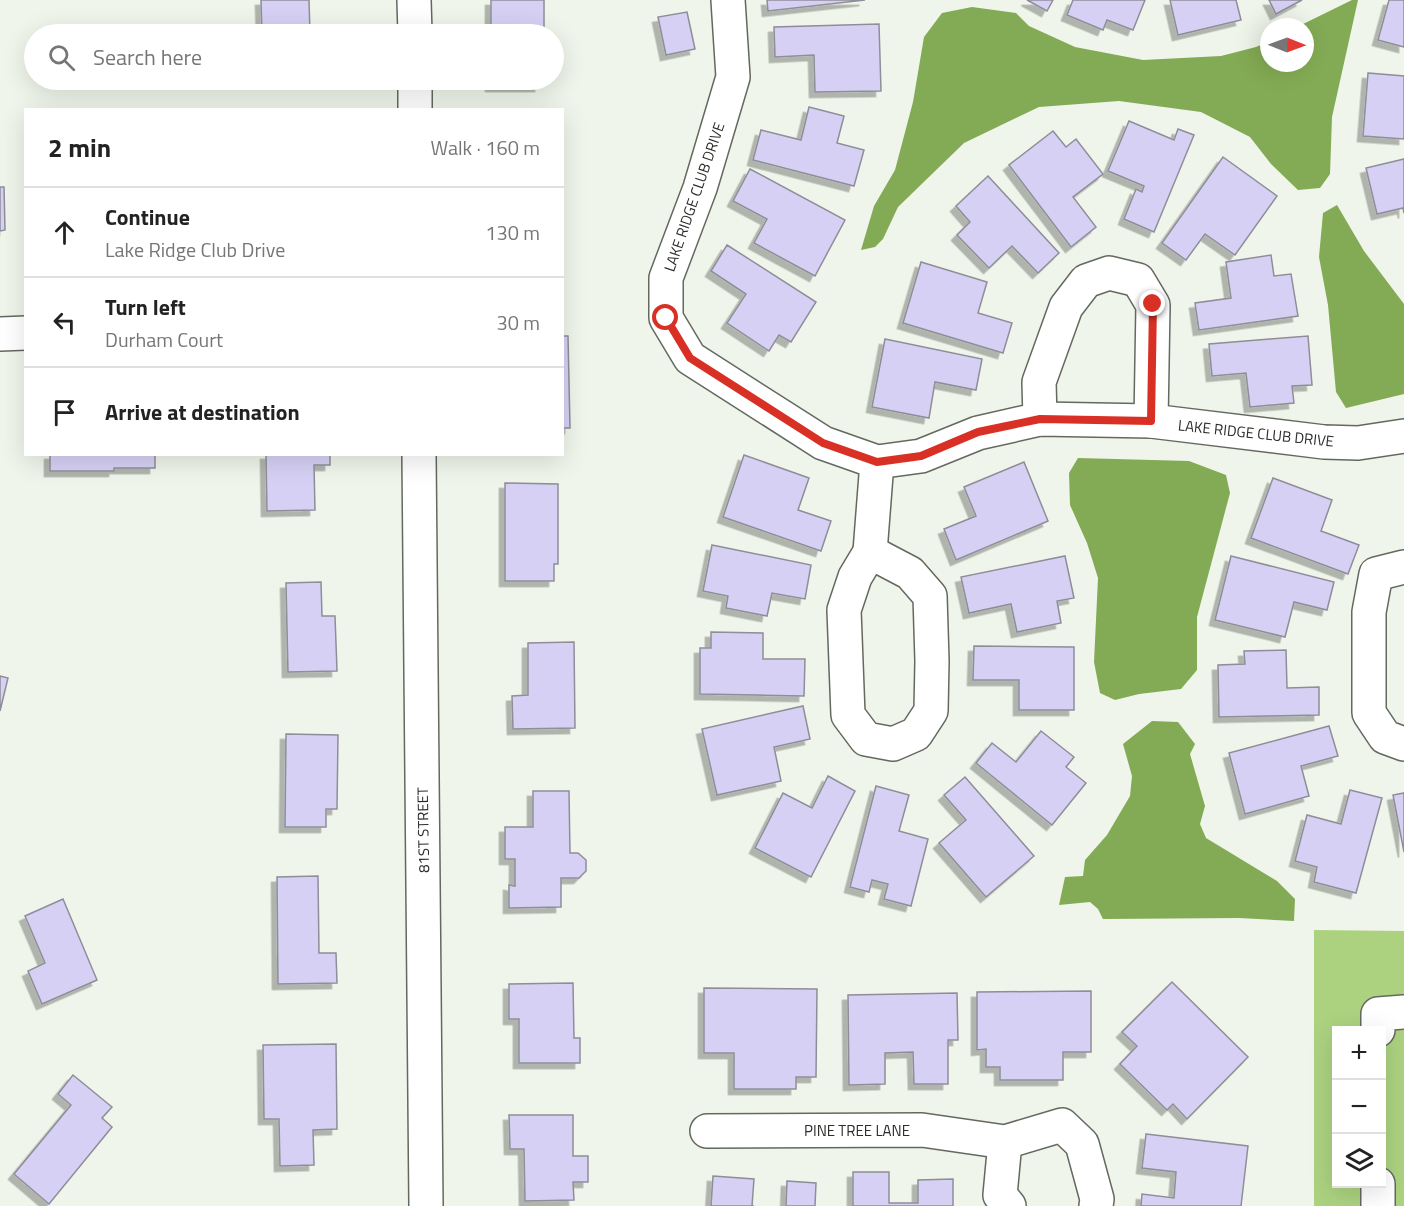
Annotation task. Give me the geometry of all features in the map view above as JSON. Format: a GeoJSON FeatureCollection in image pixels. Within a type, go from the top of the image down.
{"type":"FeatureCollection","features":[{"type":"Feature","properties":{"kind":"street"},"geometry":{"type":"LineString","coordinates":[[414,0],[415,24]]}},
{"type":"Feature","properties":{"kind":"street","name":"LAKE RIDGE CLUB DRIVE"},"geometry":{"type":"LineString","coordinates":[[728,0],[733,77],[700,188],[666,278],[666,318],[690,358],[823,443],[877,462],[921,456],[978,432],[1040,419],[1151,421],[1324,442],[1358,443],[1404,436]]}},
{"type":"Feature","properties":{"kind":"street"},"geometry":{"type":"LineString","coordinates":[[415,90],[415,108]]}},
{"type":"Feature","properties":{"kind":"street"},"geometry":{"type":"LineString","coordinates":[[1040,419],[1039,382],[1066,307],[1086,281],[1109,273],[1138,280],[1153,304],[1151,421]]}},
{"type":"Feature","properties":{"kind":"street"},"geometry":{"type":"LineString","coordinates":[[0,333],[24,333]]}},
{"type":"Feature","properties":{"kind":"street","name":"81ST STREET"},"geometry":{"type":"LineString","coordinates":[[419,456],[426,1206]]}},
{"type":"Feature","properties":{"kind":"street"},"geometry":{"type":"LineString","coordinates":[[870,552],[910,573],[930,596],[931,711],[916,734],[893,744],[866,739],[848,716],[844,610],[855,578],[870,552],[877,462]]}},
{"type":"Feature","properties":{"kind":"street"},"geometry":{"type":"LineString","coordinates":[[1404,567],[1376,574],[1369,612],[1369,713],[1385,736],[1404,744]]}},
{"type":"Feature","properties":{"kind":"street"},"geometry":{"type":"LineString","coordinates":[[1378,1026],[1378,1014],[1404,1012]]}},
{"type":"Feature","properties":{"kind":"street","name":"PINE TREE LANE"},"geometry":{"type":"LineString","coordinates":[[707,1131],[922,1130],[1005,1142],[1062,1125],[1082,1144],[1096,1206]]}},
{"type":"Feature","properties":{"kind":"street"},"geometry":{"type":"LineString","coordinates":[[1005,1142],[1000,1194],[1009,1206]]}},
{"type":"Feature","properties":{"kind":"street"},"geometry":{"type":"LineString","coordinates":[[1378,1188],[1378,1206]]}},
{"type":"Feature","properties":{"kind":"shaded area"},"geometry":{"type":"Polygon","coordinates":[[[1352,0],[1358,0],[1332,117],[1330,174],[1320,188],[1298,190],[1271,164],[1250,137],[1201,112],[1119,101],[1039,107],[964,143],[898,207],[883,239],[875,247],[861,250],[874,206],[895,170],[913,102],[924,37],[942,13],[972,7],[1016,13],[1029,26],[1075,47],[1143,60],[1221,56],[1260,45],[1260,72],[1314,72],[1314,19],[1352,0]]]}},
{"type":"Feature","properties":{"kind":"shaded area"},"geometry":{"type":"Polygon","coordinates":[[[1337,205],[1364,251],[1404,304],[1404,394],[1346,408],[1336,392],[1328,305],[1319,257],[1323,213],[1337,205]]]}},
{"type":"Feature","properties":{"kind":"shaded area"},"geometry":{"type":"Polygon","coordinates":[[[1078,458],[1189,461],[1226,475],[1230,493],[1197,617],[1197,670],[1181,689],[1139,694],[1115,700],[1100,693],[1094,662],[1098,578],[1087,543],[1070,505],[1069,473],[1078,458]]]}},
{"type":"Feature","properties":{"kind":"shaded area"},"geometry":{"type":"Polygon","coordinates":[[[1152,721],[1178,722],[1195,744],[1190,754],[1205,806],[1200,824],[1206,838],[1277,881],[1295,899],[1294,921],[1239,918],[1103,919],[1098,909],[1090,902],[1059,905],[1065,877],[1083,876],[1085,860],[1107,835],[1130,796],[1132,776],[1123,744],[1152,721]]]}},
{"type":"Feature","properties":{"kind":"shaded area"},"geometry":{"type":"Polygon","coordinates":[[[1314,930],[1404,931],[1404,1206],[1314,1206],[1314,930]]]}},
{"type":"Feature","properties":{"kind":"building"},"geometry":{"type":"Polygon","coordinates":[[[261,0],[309,0],[310,24],[262,24],[261,0]]]}},
{"type":"Feature","properties":{"kind":"building"},"geometry":{"type":"Polygon","coordinates":[[[491,0],[544,0],[544,24],[491,24],[491,0]]]}},
{"type":"Feature","properties":{"kind":"building"},"geometry":{"type":"Polygon","coordinates":[[[767,0],[865,0],[768,11],[767,0]]]}},
{"type":"Feature","properties":{"kind":"building"},"geometry":{"type":"Polygon","coordinates":[[[1027,0],[1053,0],[1047,11],[1027,0]]]}},
{"type":"Feature","properties":{"kind":"building"},"geometry":{"type":"Polygon","coordinates":[[[1073,0],[1145,0],[1133,30],[1107,20],[1103,30],[1067,15],[1073,0]]]}},
{"type":"Feature","properties":{"kind":"building"},"geometry":{"type":"Polygon","coordinates":[[[1170,0],[1236,0],[1241,20],[1178,35],[1170,0]]]}},
{"type":"Feature","properties":{"kind":"building"},"geometry":{"type":"Polygon","coordinates":[[[1269,0],[1302,0],[1276,14],[1269,0]]]}},
{"type":"Feature","properties":{"kind":"building"},"geometry":{"type":"Polygon","coordinates":[[[1389,0],[1404,0],[1404,47],[1378,40],[1389,0]]]}},
{"type":"Feature","properties":{"kind":"building"},"geometry":{"type":"Polygon","coordinates":[[[687,12],[695,49],[666,55],[658,17],[687,12]]]}},
{"type":"Feature","properties":{"kind":"building"},"geometry":{"type":"Polygon","coordinates":[[[879,24],[881,91],[815,92],[814,55],[775,57],[774,27],[879,24]]]}},
{"type":"Feature","properties":{"kind":"building"},"geometry":{"type":"Polygon","coordinates":[[[1368,73],[1404,76],[1404,139],[1363,136],[1368,73]]]}},
{"type":"Feature","properties":{"kind":"building"},"geometry":{"type":"Polygon","coordinates":[[[809,107],[844,116],[837,143],[864,150],[854,186],[753,160],[761,130],[801,140],[809,107]]]}},
{"type":"Feature","properties":{"kind":"building"},"geometry":{"type":"Polygon","coordinates":[[[1129,121],[1174,140],[1178,129],[1194,135],[1154,232],[1124,219],[1136,189],[1142,192],[1144,186],[1108,171],[1129,121]]]}},
{"type":"Feature","properties":{"kind":"building"},"geometry":{"type":"Polygon","coordinates":[[[1053,131],[1066,147],[1076,139],[1103,174],[1073,197],[1096,227],[1071,247],[1009,165],[1053,131]]]}},
{"type":"Feature","properties":{"kind":"building"},"geometry":{"type":"Polygon","coordinates":[[[1223,157],[1277,196],[1235,255],[1205,234],[1186,260],[1162,243],[1223,157]]]}},
{"type":"Feature","properties":{"kind":"building"},"geometry":{"type":"Polygon","coordinates":[[[1404,159],[1404,213],[1403,208],[1377,214],[1366,168],[1404,159]]]}},
{"type":"Feature","properties":{"kind":"building"},"geometry":{"type":"Polygon","coordinates":[[[750,169],[845,220],[815,276],[754,243],[767,219],[733,201],[750,169]]]}},
{"type":"Feature","properties":{"kind":"building"},"geometry":{"type":"Polygon","coordinates":[[[988,176],[1059,253],[1038,273],[1012,246],[989,268],[957,235],[970,222],[956,206],[988,176]]]}},
{"type":"Feature","properties":{"kind":"building"},"geometry":{"type":"Polygon","coordinates":[[[0,187],[4,187],[5,230],[0,231],[0,187]]]}},
{"type":"Feature","properties":{"kind":"building"},"geometry":{"type":"Polygon","coordinates":[[[727,245],[816,302],[791,342],[779,335],[769,351],[727,323],[746,294],[711,271],[727,245]]]}},
{"type":"Feature","properties":{"kind":"building"},"geometry":{"type":"Polygon","coordinates":[[[1271,255],[1274,276],[1291,274],[1298,316],[1199,330],[1195,303],[1231,298],[1226,262],[1271,255]]]}},
{"type":"Feature","properties":{"kind":"building"},"geometry":{"type":"Polygon","coordinates":[[[921,262],[987,282],[978,313],[1012,323],[1003,353],[903,323],[921,262]]]}},
{"type":"Feature","properties":{"kind":"building"},"geometry":{"type":"Polygon","coordinates":[[[564,336],[568,336],[570,428],[564,428],[564,336]]]}},
{"type":"Feature","properties":{"kind":"building"},"geometry":{"type":"Polygon","coordinates":[[[1308,336],[1312,385],[1292,386],[1294,403],[1250,407],[1246,373],[1212,376],[1209,344],[1308,336]]]}},
{"type":"Feature","properties":{"kind":"building"},"geometry":{"type":"Polygon","coordinates":[[[885,339],[982,359],[976,390],[935,382],[929,418],[872,407],[885,339]]]}},
{"type":"Feature","properties":{"kind":"building"},"geometry":{"type":"Polygon","coordinates":[[[744,455],[809,478],[798,510],[831,521],[821,551],[723,517],[744,455]]]}},
{"type":"Feature","properties":{"kind":"building"},"geometry":{"type":"Polygon","coordinates":[[[50,456],[155,456],[155,468],[114,468],[114,471],[50,471],[50,456]]]}},
{"type":"Feature","properties":{"kind":"building"},"geometry":{"type":"Polygon","coordinates":[[[266,456],[330,456],[330,465],[314,465],[315,510],[267,511],[266,456]]]}},
{"type":"Feature","properties":{"kind":"building"},"geometry":{"type":"Polygon","coordinates":[[[1024,462],[1048,521],[956,560],[944,529],[976,516],[964,487],[1024,462]]]}},
{"type":"Feature","properties":{"kind":"building"},"geometry":{"type":"Polygon","coordinates":[[[1273,478],[1332,500],[1321,531],[1359,545],[1348,574],[1251,538],[1273,478]]]}},
{"type":"Feature","properties":{"kind":"building"},"geometry":{"type":"Polygon","coordinates":[[[505,483],[558,484],[558,564],[554,564],[554,581],[505,581],[505,483]]]}},
{"type":"Feature","properties":{"kind":"building"},"geometry":{"type":"Polygon","coordinates":[[[712,545],[811,565],[805,599],[772,593],[767,616],[726,608],[728,596],[703,591],[712,545]]]}},
{"type":"Feature","properties":{"kind":"building"},"geometry":{"type":"Polygon","coordinates":[[[1065,556],[1074,598],[1057,601],[1061,623],[1017,632],[1011,604],[969,613],[961,577],[1065,556]]]}},
{"type":"Feature","properties":{"kind":"building"},"geometry":{"type":"Polygon","coordinates":[[[1231,556],[1334,582],[1327,610],[1294,602],[1285,637],[1215,620],[1231,556]]]}},
{"type":"Feature","properties":{"kind":"building"},"geometry":{"type":"Polygon","coordinates":[[[321,582],[322,616],[335,616],[337,671],[288,672],[286,583],[321,582]]]}},
{"type":"Feature","properties":{"kind":"building"},"geometry":{"type":"Polygon","coordinates":[[[711,632],[763,633],[763,659],[805,659],[804,696],[700,694],[700,648],[711,648],[711,632]]]}},
{"type":"Feature","properties":{"kind":"building"},"geometry":{"type":"Polygon","coordinates":[[[574,642],[575,728],[513,729],[512,696],[528,695],[528,643],[574,642]]]}},
{"type":"Feature","properties":{"kind":"building"},"geometry":{"type":"Polygon","coordinates":[[[974,646],[1074,647],[1074,710],[1019,710],[1019,680],[973,680],[974,646]]]}},
{"type":"Feature","properties":{"kind":"building"},"geometry":{"type":"Polygon","coordinates":[[[1286,650],[1287,688],[1319,687],[1319,715],[1219,717],[1218,665],[1245,664],[1244,651],[1286,650]]]}},
{"type":"Feature","properties":{"kind":"building"},"geometry":{"type":"Polygon","coordinates":[[[0,676],[8,678],[0,711],[0,676]]]}},
{"type":"Feature","properties":{"kind":"building"},"geometry":{"type":"Polygon","coordinates":[[[803,706],[810,739],[774,747],[781,781],[717,795],[702,729],[803,706]]]}},
{"type":"Feature","properties":{"kind":"building"},"geometry":{"type":"Polygon","coordinates":[[[1329,726],[1338,756],[1301,766],[1309,796],[1245,814],[1229,753],[1329,726]]]}},
{"type":"Feature","properties":{"kind":"building"},"geometry":{"type":"Polygon","coordinates":[[[1041,731],[1074,757],[1066,767],[1086,783],[1052,825],[976,763],[992,743],[1016,762],[1041,731]]]}},
{"type":"Feature","properties":{"kind":"building"},"geometry":{"type":"Polygon","coordinates":[[[286,734],[338,735],[337,809],[326,809],[326,827],[285,827],[286,734]]]}},
{"type":"Feature","properties":{"kind":"building"},"geometry":{"type":"Polygon","coordinates":[[[828,776],[855,791],[811,877],[755,848],[783,793],[812,808],[828,776]]]}},
{"type":"Feature","properties":{"kind":"building"},"geometry":{"type":"Polygon","coordinates":[[[965,777],[1034,856],[986,897],[939,843],[966,820],[944,795],[965,777]]]}},
{"type":"Feature","properties":{"kind":"building"},"geometry":{"type":"Polygon","coordinates":[[[876,786],[909,795],[899,831],[928,839],[911,906],[884,899],[888,884],[872,880],[869,892],[850,887],[876,786]]]}},
{"type":"Feature","properties":{"kind":"building"},"geometry":{"type":"Polygon","coordinates":[[[1350,790],[1382,798],[1356,893],[1314,882],[1317,867],[1295,861],[1307,815],[1341,824],[1350,790]]]}},
{"type":"Feature","properties":{"kind":"building"},"geometry":{"type":"Polygon","coordinates":[[[533,791],[569,791],[570,853],[578,853],[586,860],[586,871],[579,878],[561,878],[561,907],[509,908],[509,885],[515,886],[515,859],[505,859],[505,827],[533,827],[533,791]]]}},
{"type":"Feature","properties":{"kind":"building"},"geometry":{"type":"Polygon","coordinates":[[[1404,793],[1404,852],[1393,795],[1404,793]]]}},
{"type":"Feature","properties":{"kind":"building"},"geometry":{"type":"Polygon","coordinates":[[[318,876],[319,953],[336,953],[337,983],[278,984],[277,877],[318,876]]]}},
{"type":"Feature","properties":{"kind":"building"},"geometry":{"type":"Polygon","coordinates":[[[63,899],[97,980],[42,1004],[28,971],[45,963],[25,916],[63,899]]]}},
{"type":"Feature","properties":{"kind":"building"},"geometry":{"type":"Polygon","coordinates":[[[1172,982],[1248,1057],[1187,1119],[1173,1104],[1167,1110],[1120,1064],[1137,1046],[1122,1032],[1172,982]]]}},
{"type":"Feature","properties":{"kind":"building"},"geometry":{"type":"Polygon","coordinates":[[[573,983],[574,1038],[580,1038],[580,1063],[519,1063],[519,1019],[509,1019],[509,984],[573,983]]]}},
{"type":"Feature","properties":{"kind":"building"},"geometry":{"type":"Polygon","coordinates":[[[704,988],[817,989],[816,1077],[796,1077],[796,1089],[734,1089],[734,1053],[704,1053],[704,988]]]}},
{"type":"Feature","properties":{"kind":"building"},"geometry":{"type":"Polygon","coordinates":[[[1091,991],[1091,1052],[1063,1052],[1063,1080],[1000,1080],[1000,1067],[986,1067],[986,1049],[977,1050],[977,992],[1091,991]]]}},
{"type":"Feature","properties":{"kind":"building"},"geometry":{"type":"Polygon","coordinates":[[[957,993],[958,1040],[948,1040],[948,1084],[914,1084],[913,1052],[885,1053],[885,1084],[849,1085],[848,995],[957,993]]]}},
{"type":"Feature","properties":{"kind":"building"},"geometry":{"type":"Polygon","coordinates":[[[336,1044],[337,1129],[313,1130],[314,1165],[280,1166],[279,1119],[264,1119],[263,1045],[336,1044]]]}},
{"type":"Feature","properties":{"kind":"building"},"geometry":{"type":"Polygon","coordinates":[[[73,1075],[112,1107],[102,1118],[112,1127],[49,1204],[14,1174],[71,1105],[58,1094],[73,1075]]]}},
{"type":"Feature","properties":{"kind":"building"},"geometry":{"type":"Polygon","coordinates":[[[509,1115],[573,1115],[573,1156],[588,1156],[588,1182],[573,1182],[574,1200],[525,1201],[524,1149],[510,1149],[509,1115]]]}},
{"type":"Feature","properties":{"kind":"building"},"geometry":{"type":"Polygon","coordinates":[[[1146,1134],[1248,1146],[1241,1206],[1141,1206],[1142,1194],[1174,1198],[1176,1172],[1142,1168],[1146,1134]]]}},
{"type":"Feature","properties":{"kind":"building"},"geometry":{"type":"Polygon","coordinates":[[[853,1172],[889,1172],[889,1203],[918,1203],[918,1180],[953,1179],[953,1206],[853,1206],[853,1172]]]}},
{"type":"Feature","properties":{"kind":"building"},"geometry":{"type":"Polygon","coordinates":[[[713,1176],[754,1179],[752,1206],[711,1206],[713,1176]]]}},
{"type":"Feature","properties":{"kind":"building"},"geometry":{"type":"Polygon","coordinates":[[[787,1181],[816,1183],[815,1206],[786,1206],[787,1181]]]}},
{"type":"Feature","properties":{"kind":"route"},"geometry":{"type":"LineString","coordinates":[[666,318],[690,358],[823,443],[877,462],[921,456],[978,432],[1040,419],[1151,421],[1153,304]]}}]}
